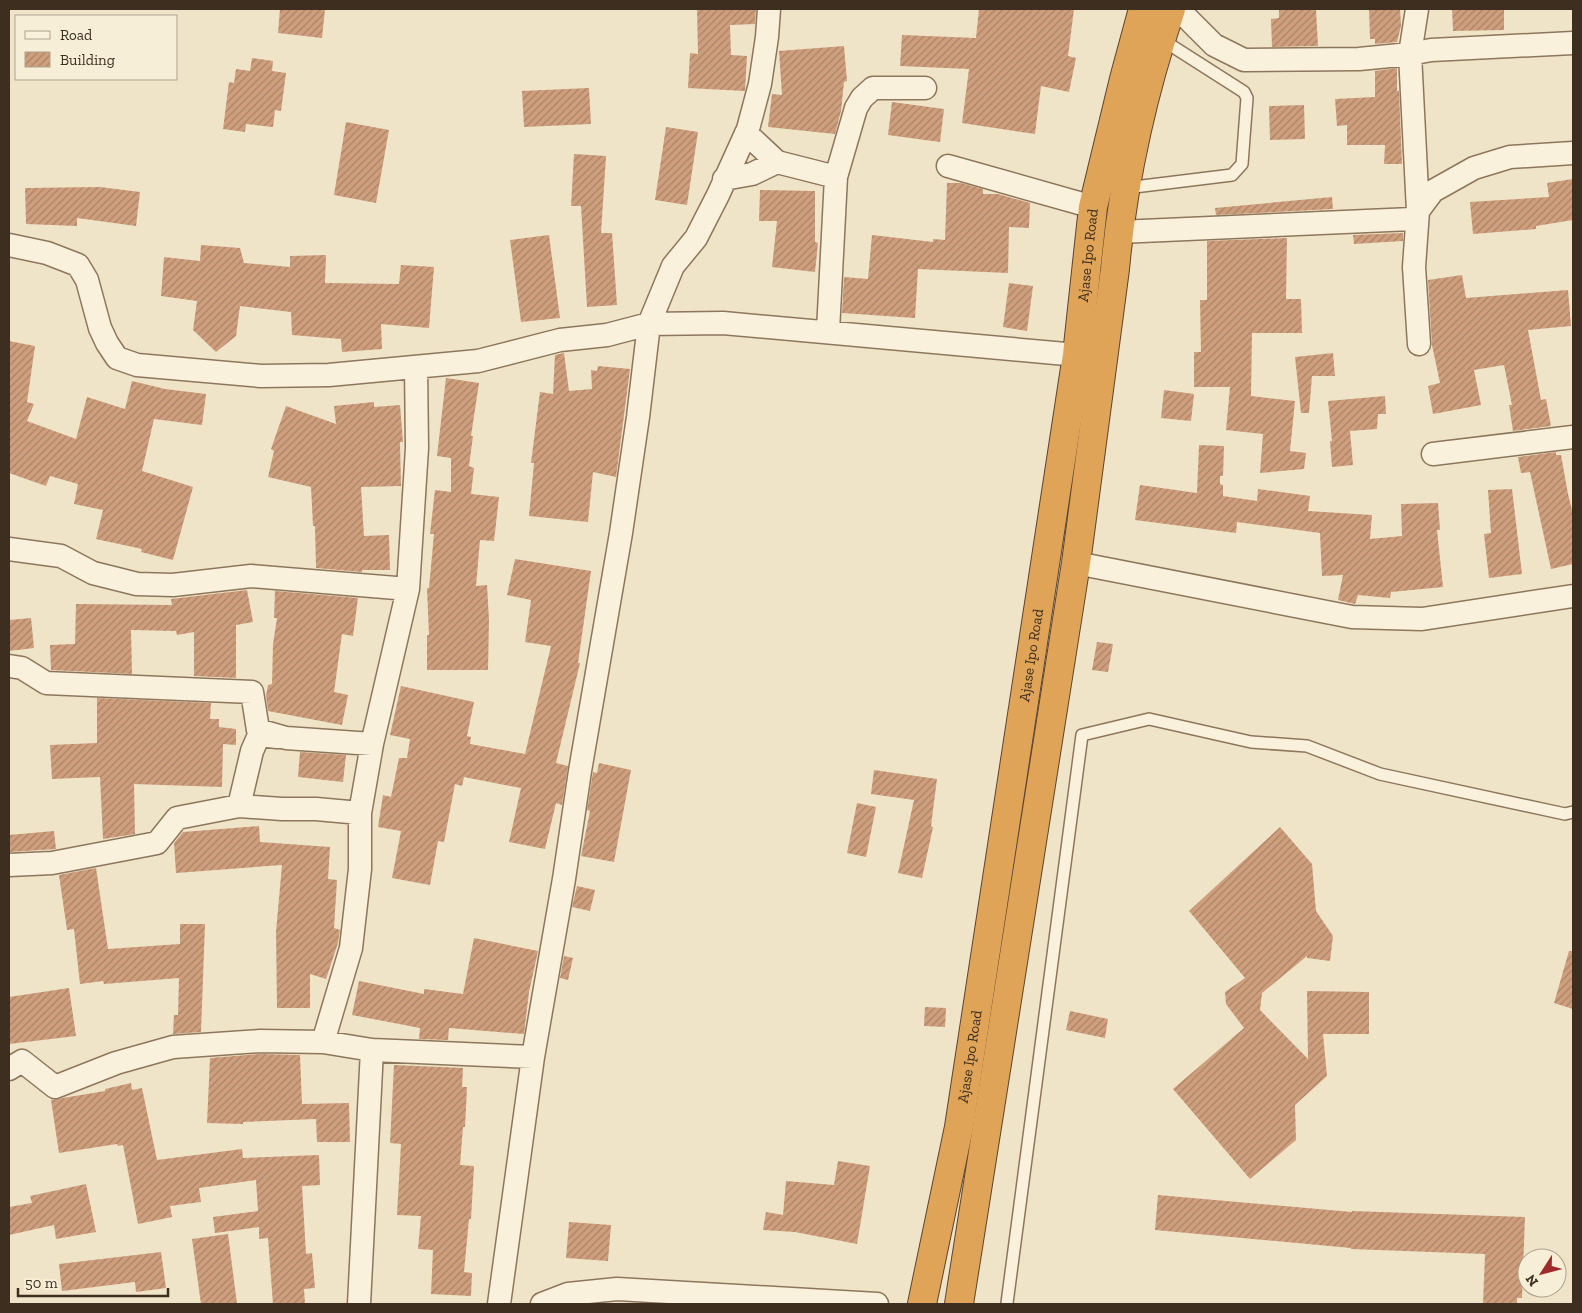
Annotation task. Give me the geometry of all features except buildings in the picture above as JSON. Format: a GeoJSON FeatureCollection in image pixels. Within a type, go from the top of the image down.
{"type":"FeatureCollection","features":[{"type":"Feature","properties":{"kind":"highway","name":"Ajase Ipo Road"},"geometry":{"type":"LineString","coordinates":[[922,1304],[959,1127],[1077,355],[1093,207],[1143,9]]}},
{"type":"Feature","properties":{"kind":"highway","name":"Ajase Ipo Road"},"geometry":{"type":"LineString","coordinates":[[959,1304],[1076,563],[1126,188],[1134,145],[1161,39],[1171,9]]}},
{"type":"Feature","properties":{"kind":"street"},"geometry":{"type":"LineString","coordinates":[[499,1304],[533,1057],[621,533],[649,324],[673,266],[696,238],[746,133],[760,84],[769,9]]}},
{"type":"Feature","properties":{"kind":"street"},"geometry":{"type":"LineString","coordinates":[[1178,9],[1214,45],[1244,60],[1359,59],[1431,50],[1573,43]]}},
{"type":"Feature","properties":{"kind":"street"},"geometry":{"type":"LineString","coordinates":[[1417,9],[1410,54],[1418,211],[1414,267],[1418,344]]}},
{"type":"Feature","properties":{"kind":"street"},"geometry":{"type":"LineString","coordinates":[[828,332],[836,177],[856,108],[862,98],[873,88],[925,88]]}},
{"type":"Feature","properties":{"kind":"street"},"geometry":{"type":"LineString","coordinates":[[746,133],[777,162],[836,177]]}},
{"type":"Feature","properties":{"kind":"street"},"geometry":{"type":"LineString","coordinates":[[1119,232],[1412,219],[1433,191],[1474,168],[1510,157],[1573,153]]}},
{"type":"Feature","properties":{"kind":"street"},"geometry":{"type":"LineString","coordinates":[[724,179],[752,174],[777,162]]}},
{"type":"Feature","properties":{"kind":"street"},"geometry":{"type":"LineString","coordinates":[[948,166],[1093,207]]}},
{"type":"Feature","properties":{"kind":"street"},"geometry":{"type":"LineString","coordinates":[[9,245],[47,253],[78,265],[87,280],[100,328],[107,343],[117,358],[136,365],[261,376],[329,375],[478,361],[560,340],[607,335],[649,324],[723,323],[1077,355]]}},
{"type":"Feature","properties":{"kind":"street"},"geometry":{"type":"LineString","coordinates":[[323,1042],[351,948],[360,869],[360,813],[372,744],[408,589],[417,448],[416,368]]}},
{"type":"Feature","properties":{"kind":"street"},"geometry":{"type":"LineString","coordinates":[[1433,454],[1573,437]]}},
{"type":"Feature","properties":{"kind":"street"},"geometry":{"type":"LineString","coordinates":[[9,549],[61,556],[94,573],[137,584],[173,585],[250,576],[408,589]]}},
{"type":"Feature","properties":{"kind":"street"},"geometry":{"type":"LineString","coordinates":[[1076,563],[1352,617],[1422,619],[1573,596]]}},
{"type":"Feature","properties":{"kind":"street"},"geometry":{"type":"LineString","coordinates":[[9,666],[22,668],[46,683],[252,692],[258,730],[286,738]]}},
{"type":"Feature","properties":{"kind":"street"},"geometry":{"type":"LineString","coordinates":[[239,806],[252,751],[259,736],[372,744]]}},
{"type":"Feature","properties":{"kind":"street"},"geometry":{"type":"LineString","coordinates":[[9,865],[52,863],[157,843],[177,818],[239,806],[360,813]]}},
{"type":"Feature","properties":{"kind":"street"},"geometry":{"type":"LineString","coordinates":[[9,1069],[22,1061],[55,1087],[116,1063],[173,1047],[260,1041],[323,1042],[372,1050],[533,1057]]}},
{"type":"Feature","properties":{"kind":"street"},"geometry":{"type":"LineString","coordinates":[[359,1304],[372,1050]]}},
{"type":"Feature","properties":{"kind":"street"},"geometry":{"type":"LineString","coordinates":[[542,1304],[568,1294],[618,1289],[877,1304]]}},
{"type":"Feature","properties":{"kind":"lane"},"geometry":{"type":"LineString","coordinates":[[1126,188],[1232,175],[1242,164],[1247,98],[1244,92],[1161,39]]}},
{"type":"Feature","properties":{"kind":"lane"},"geometry":{"type":"LineString","coordinates":[[1007,1303],[1082,735],[1149,720],[1251,742],[1307,746],[1380,774],[1565,814],[1573,812]]}}]}
